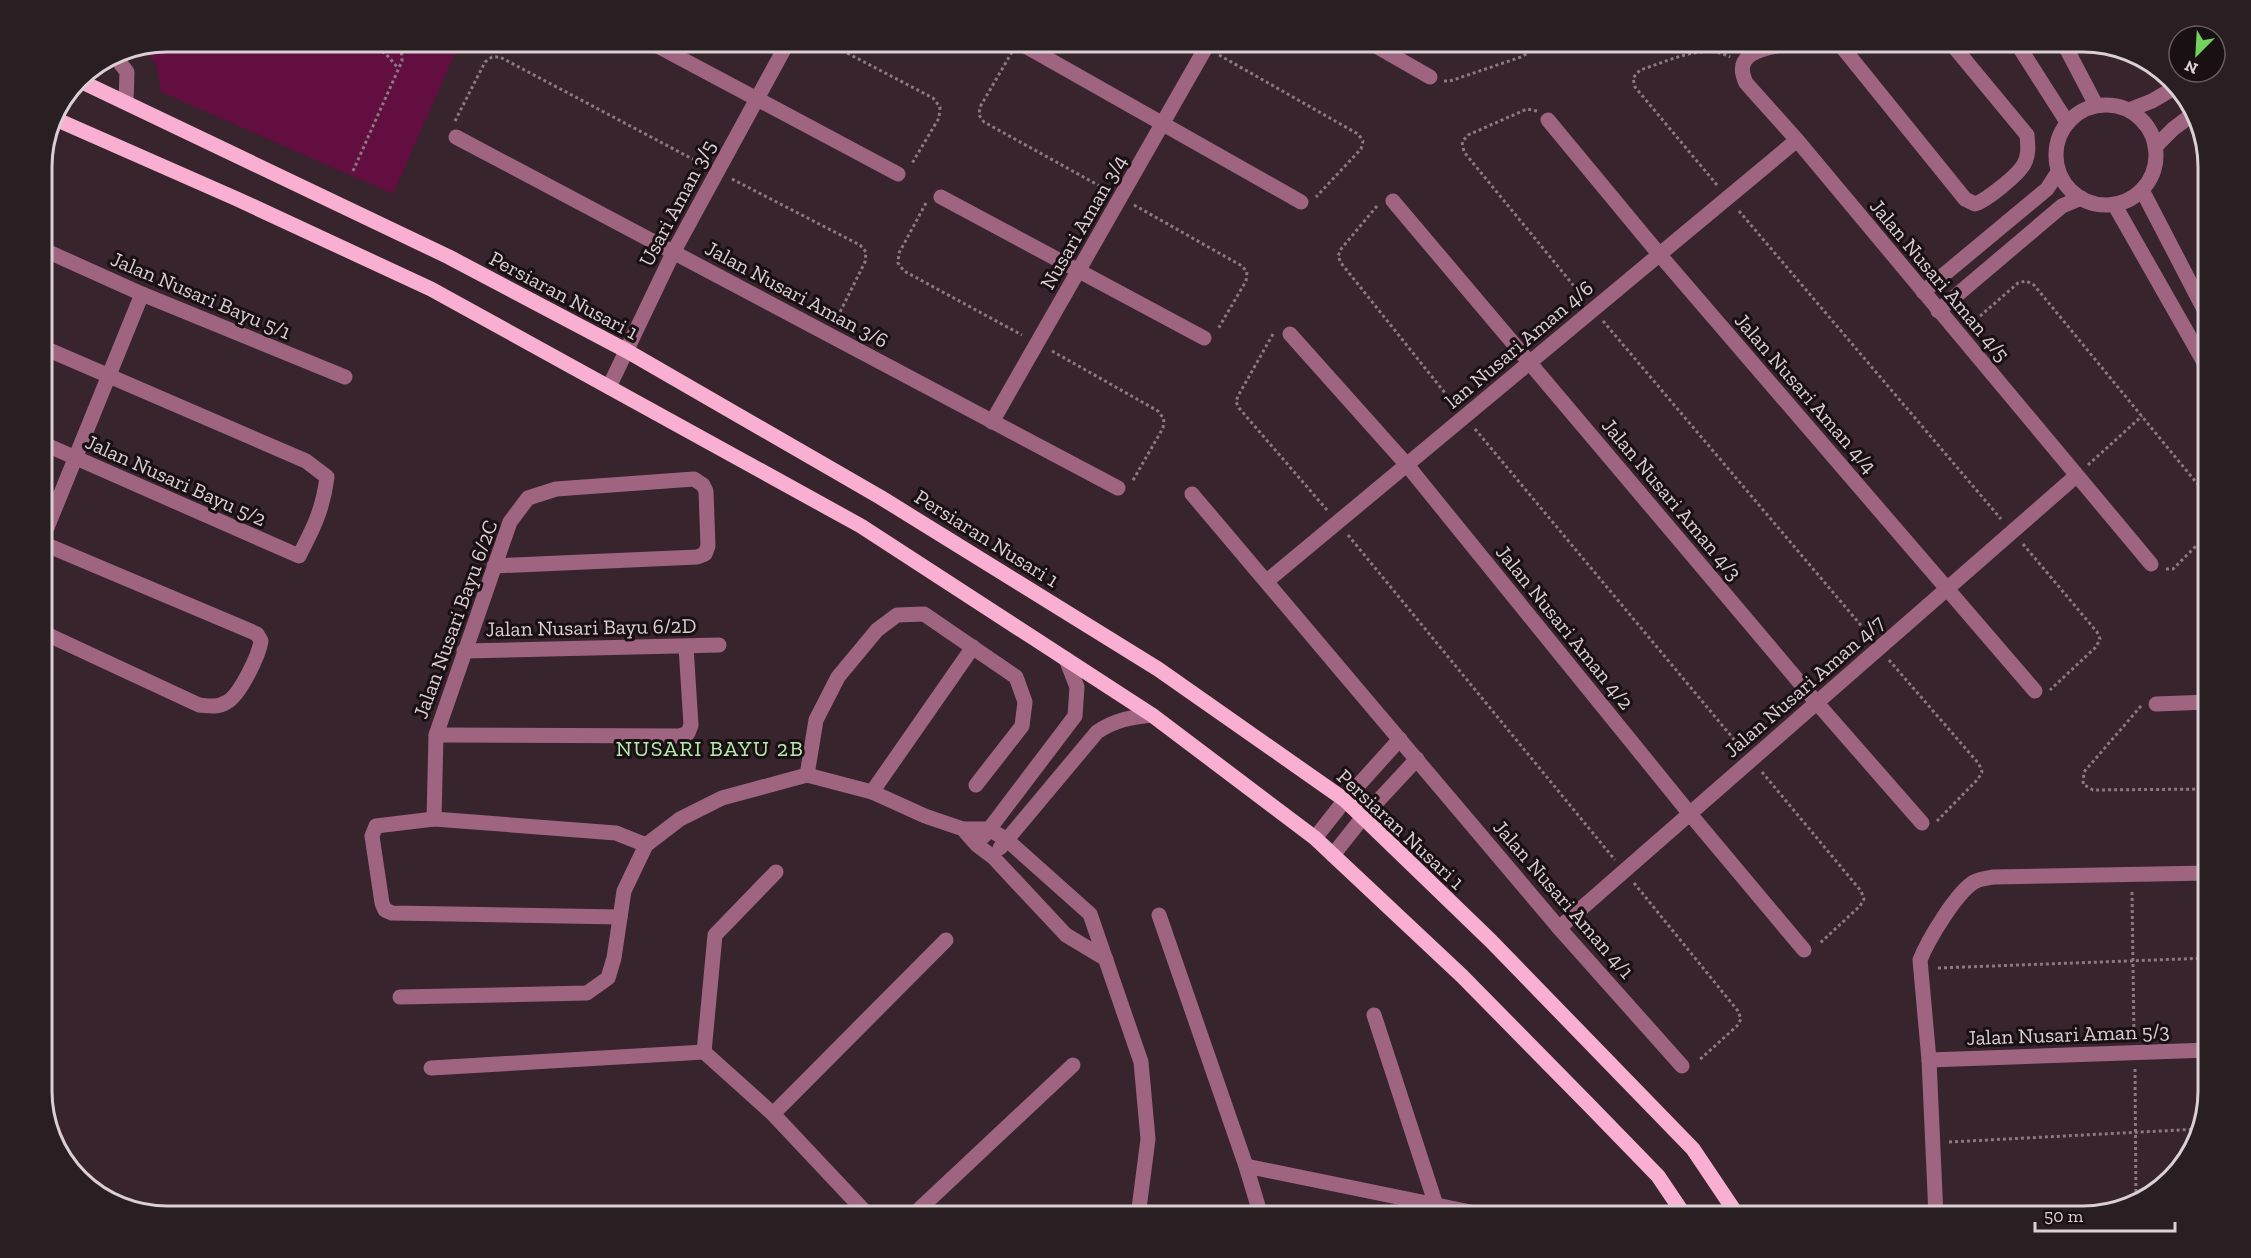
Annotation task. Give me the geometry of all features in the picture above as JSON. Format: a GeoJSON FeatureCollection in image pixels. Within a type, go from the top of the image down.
{"type":"FeatureCollection","features":[{"type":"Feature","properties":{"kind":"main road","name":"Persiaran Nusari 1"},"geometry":{"type":"LineString","coordinates":[[88,84],[449,257],[627,351],[880,497],[1158,669],[1345,800],[1491,941],[1693,1149],[1731,1206]]}},
{"type":"Feature","properties":{"kind":"main road"},"geometry":{"type":"LineString","coordinates":[[62,122],[237,199],[431,289],[861,526],[1152,716],[1315,838],[1462,976],[1597,1113],[1658,1176],[1678,1206]]}},
{"type":"Feature","properties":{"kind":"street","name":"Nusari Aman 3/4"},"geometry":{"type":"LineString","coordinates":[[992,422],[1204,52]]}},
{"type":"Feature","properties":{"kind":"street"},"geometry":{"type":"LineString","coordinates":[[1387,52],[1430,77]]}},
{"type":"Feature","properties":{"kind":"street"},"geometry":{"type":"LineString","coordinates":[[1742,64],[1748,56],[1756,52]]}},
{"type":"Feature","properties":{"kind":"street"},"geometry":{"type":"LineString","coordinates":[[1846,52],[1965,199],[1975,204],[1985,200],[2023,166],[2028,152],[2027,135],[1958,52]]}},
{"type":"Feature","properties":{"kind":"street"},"geometry":{"type":"LineString","coordinates":[[2022,52],[2067,123]]}},
{"type":"Feature","properties":{"kind":"street"},"geometry":{"type":"LineString","coordinates":[[2068,52],[2097,105]]}},
{"type":"Feature","properties":{"kind":"street"},"geometry":{"type":"LineString","coordinates":[[671,53],[898,174]]}},
{"type":"Feature","properties":{"kind":"street","name":"Usari Aman 3/5"},"geometry":{"type":"LineString","coordinates":[[609,387],[674,251],[782,53]]}},
{"type":"Feature","properties":{"kind":"street"},"geometry":{"type":"LineString","coordinates":[[1037,53],[1301,202]]}},
{"type":"Feature","properties":{"kind":"street"},"geometry":{"type":"LineString","coordinates":[[120,63],[127,72],[126,102]]}},
{"type":"Feature","properties":{"kind":"street","name":"Jalan Nusari Aman 4/5"},"geometry":{"type":"LineString","coordinates":[[1742,64],[1742,74],[1746,83],[1797,140],[2151,564]]}},
{"type":"Feature","properties":{"kind":"street"},"geometry":{"type":"LineString","coordinates":[[2128,110],[2152,101],[2169,91]]}},
{"type":"Feature","properties":{"kind":"street"},"geometry":{"type":"LineString","coordinates":[[2097,105],[2114,105],[2128,110],[2141,120],[2151,132],[2156,147],[2151,177],[2142,190],[2129,199],[2114,204],[2097,204],[2080,198],[2067,187],[2058,172],[2055,155],[2058,138],[2067,123],[2080,111],[2097,105]]}},
{"type":"Feature","properties":{"kind":"street"},"geometry":{"type":"LineString","coordinates":[[2156,147],[2187,118]]}},
{"type":"Feature","properties":{"kind":"street","name":"Jalan Nusari Aman 4/4"},"geometry":{"type":"LineString","coordinates":[[1548,120],[1659,255],[2035,691]]}},
{"type":"Feature","properties":{"kind":"street","name":"Jalan Nusari Aman 3/6"},"geometry":{"type":"LineString","coordinates":[[456,137],[1118,488]]}},
{"type":"Feature","properties":{"kind":"street","name":"lan Nusari Aman 4/6"},"geometry":{"type":"LineString","coordinates":[[1267,581],[1797,140]]}},
{"type":"Feature","properties":{"kind":"street"},"geometry":{"type":"LineString","coordinates":[[1923,292],[2047,189],[2058,172]]}},
{"type":"Feature","properties":{"kind":"street"},"geometry":{"type":"LineString","coordinates":[[2142,190],[2198,298]]}},
{"type":"Feature","properties":{"kind":"street"},"geometry":{"type":"LineString","coordinates":[[941,197],[1204,338]]}},
{"type":"Feature","properties":{"kind":"street"},"geometry":{"type":"LineString","coordinates":[[1938,311],[2062,206],[2080,198]]}},
{"type":"Feature","properties":{"kind":"street","name":"Jalan Nusari Aman 4/3"},"geometry":{"type":"LineString","coordinates":[[1393,201],[1816,703],[1922,822]]}},
{"type":"Feature","properties":{"kind":"street"},"geometry":{"type":"LineString","coordinates":[[2114,204],[2198,352]]}},
{"type":"Feature","properties":{"kind":"street","name":"Jalan Nusari Bayu 5/1"},"geometry":{"type":"LineString","coordinates":[[53,254],[142,294],[345,377]]}},
{"type":"Feature","properties":{"kind":"street"},"geometry":{"type":"LineString","coordinates":[[53,513],[142,294]]}},
{"type":"Feature","properties":{"kind":"street","name":"Jalan Nusari Aman 4/2"},"geometry":{"type":"LineString","coordinates":[[1290,334],[1407,465],[1690,814],[1804,950]]}},
{"type":"Feature","properties":{"kind":"street"},"geometry":{"type":"LineString","coordinates":[[53,352],[108,374]]}},
{"type":"Feature","properties":{"kind":"street","name":"Jalan Nusari Bayu 5/2"},"geometry":{"type":"LineString","coordinates":[[53,448],[299,555],[324,502],[327,477],[306,461],[108,374]]}},
{"type":"Feature","properties":{"kind":"street","name":"Jalan Nusari Aman 4/7"},"geometry":{"type":"LineString","coordinates":[[1559,928],[2076,476]]}},
{"type":"Feature","properties":{"kind":"street","name":"Jalan Nusari Bayu 6/2C"},"geometry":{"type":"LineString","coordinates":[[434,819],[436,735],[464,651],[494,566],[510,522],[528,498],[556,489],[694,479],[703,485],[706,491],[708,546],[705,554],[697,557],[494,566]]}},
{"type":"Feature","properties":{"kind":"street"},"geometry":{"type":"LineString","coordinates":[[1192,494],[1400,739],[1345,800],[1315,838]]}},
{"type":"Feature","properties":{"kind":"street"},"geometry":{"type":"LineString","coordinates":[[53,547],[257,634],[261,640],[260,651],[238,691],[228,702],[214,707],[199,705],[53,637]]}},
{"type":"Feature","properties":{"kind":"street"},"geometry":{"type":"LineString","coordinates":[[807,775],[816,720],[838,677],[877,630],[897,615],[924,614],[1016,677],[1025,702],[1022,726],[976,785]]}},
{"type":"Feature","properties":{"kind":"street","name":"Jalan Nusari Bayu 6/2D"},"geometry":{"type":"LineString","coordinates":[[464,651],[719,645]]}},
{"type":"Feature","properties":{"kind":"street"},"geometry":{"type":"LineString","coordinates":[[436,735],[679,736],[688,733],[691,724],[686,647]]}},
{"type":"Feature","properties":{"kind":"street"},"geometry":{"type":"LineString","coordinates":[[872,792],[973,647]]}},
{"type":"Feature","properties":{"kind":"street"},"geometry":{"type":"LineString","coordinates":[[977,845],[1075,716],[1077,687],[1066,659]]}},
{"type":"Feature","properties":{"kind":"street"},"geometry":{"type":"LineString","coordinates":[[2156,704],[2199,702]]}},
{"type":"Feature","properties":{"kind":"street"},"geometry":{"type":"LineString","coordinates":[[993,857],[1097,732],[1108,724],[1126,718],[1152,716]]}},
{"type":"Feature","properties":{"kind":"street","name":"Jalan Nusari Aman 4/1"},"geometry":{"type":"LineString","coordinates":[[1400,739],[1559,928],[1682,1066]]}},
{"type":"Feature","properties":{"kind":"street"},"geometry":{"type":"LineString","coordinates":[[1333,855],[1363,817],[1417,759]]}},
{"type":"Feature","properties":{"kind":"street"},"geometry":{"type":"LineString","coordinates":[[400,997],[587,993],[608,978],[614,958],[624,891],[646,845],[680,819],[722,798],[807,775],[872,792],[925,816],[963,829],[989,829],[1007,840],[1090,914],[1141,1062],[1148,1139],[1139,1206]]}},
{"type":"Feature","properties":{"kind":"street"},"geometry":{"type":"LineString","coordinates":[[620,917],[392,913],[386,910],[382,903],[372,836],[376,826],[434,819],[616,833],[646,845]]}},
{"type":"Feature","properties":{"kind":"street"},"geometry":{"type":"LineString","coordinates":[[963,829],[977,845],[993,857],[1066,935],[1106,959]]}},
{"type":"Feature","properties":{"kind":"street"},"geometry":{"type":"LineString","coordinates":[[704,1052],[715,934],[776,872]]}},
{"type":"Feature","properties":{"kind":"street"},"geometry":{"type":"LineString","coordinates":[[1936,1206],[1929,1060],[1920,960],[1926,944],[1959,896],[1975,882],[1993,877],[2199,873]]}},
{"type":"Feature","properties":{"kind":"street"},"geometry":{"type":"LineString","coordinates":[[1159,915],[1258,1206]]}},
{"type":"Feature","properties":{"kind":"street"},"geometry":{"type":"LineString","coordinates":[[773,1114],[946,940]]}},
{"type":"Feature","properties":{"kind":"street"},"geometry":{"type":"LineString","coordinates":[[1374,1015],[1436,1205]]}},
{"type":"Feature","properties":{"kind":"street","name":"Jalan Nusari Aman 5/3"},"geometry":{"type":"LineString","coordinates":[[1929,1060],[2199,1050]]}},
{"type":"Feature","properties":{"kind":"street"},"geometry":{"type":"LineString","coordinates":[[431,1068],[704,1052],[773,1114],[860,1206]]}},
{"type":"Feature","properties":{"kind":"street"},"geometry":{"type":"LineString","coordinates":[[923,1206],[1073,1065]]}},
{"type":"Feature","properties":{"kind":"street"},"geometry":{"type":"LineString","coordinates":[[1246,1166],[1441,1206]]}},
{"type":"Feature","properties":{"kind":"path"},"geometry":{"type":"LineString","coordinates":[[1221,52],[1358,134],[1363,141],[1361,150],[1316,197],[1309,202],[1301,202]]}},
{"type":"Feature","properties":{"kind":"path"},"geometry":{"type":"LineString","coordinates":[[1430,77],[1440,81],[1450,81],[1521,57],[1528,52]]}},
{"type":"Feature","properties":{"kind":"path"},"geometry":{"type":"LineString","coordinates":[[1700,52],[1640,70],[1633,78],[1635,87],[2097,632],[2100,639],[2096,647],[2048,692],[2042,694],[2035,691]]}},
{"type":"Feature","properties":{"kind":"path"},"geometry":{"type":"LineString","coordinates":[[1710,52],[1725,55],[1742,64]]}},
{"type":"Feature","properties":{"kind":"path"},"geometry":{"type":"LineString","coordinates":[[385,53],[398,68]]}},
{"type":"Feature","properties":{"kind":"path"},"geometry":{"type":"LineString","coordinates":[[353,171],[402,61],[402,53]]}},
{"type":"Feature","properties":{"kind":"path"},"geometry":{"type":"LineString","coordinates":[[846,53],[933,99],[940,107],[939,118],[910,166],[905,172],[898,174]]}},
{"type":"Feature","properties":{"kind":"path"},"geometry":{"type":"LineString","coordinates":[[1011,53],[980,107],[979,116],[984,122],[1242,266],[1247,272],[1246,281],[1216,331],[1211,338],[1204,338]]}},
{"type":"Feature","properties":{"kind":"path"},"geometry":{"type":"LineString","coordinates":[[456,137],[453,130],[454,123],[485,62],[492,57],[500,57],[860,245],[866,252],[865,262],[828,334]]}},
{"type":"Feature","properties":{"kind":"path"},"geometry":{"type":"LineString","coordinates":[[1548,120],[1535,110],[1527,109],[1468,135],[1462,142],[1464,152],[1593,310],[1979,764],[1982,772],[1978,779],[1935,822],[1929,825],[1922,822]]}},
{"type":"Feature","properties":{"kind":"path"},"geometry":{"type":"LineString","coordinates":[[941,197],[928,200],[899,253],[898,263],[904,271],[1158,411],[1164,419],[1163,428],[1132,483],[1126,488],[1118,488]]}},
{"type":"Feature","properties":{"kind":"path"},"geometry":{"type":"LineString","coordinates":[[1393,201],[1384,200],[1377,206],[1348,240],[1338,256],[1341,263],[1464,417],[1861,891],[1864,899],[1860,906],[1821,944],[1804,950]]}},
{"type":"Feature","properties":{"kind":"path"},"geometry":{"type":"LineString","coordinates":[[1958,334],[2018,283],[2026,280],[2034,285],[2198,485]]}},
{"type":"Feature","properties":{"kind":"path"},"geometry":{"type":"LineString","coordinates":[[1290,334],[1278,331],[1271,336],[1236,402],[1239,408],[1338,523],[1738,1011],[1741,1019],[1737,1026],[1697,1062],[1682,1066]]}},
{"type":"Feature","properties":{"kind":"path"},"geometry":{"type":"LineString","coordinates":[[2076,476],[2142,416]]}},
{"type":"Feature","properties":{"kind":"path"},"geometry":{"type":"LineString","coordinates":[[2151,564],[2163,569],[2173,569],[2198,544]]}},
{"type":"Feature","properties":{"kind":"path"},"geometry":{"type":"LineString","coordinates":[[2156,704],[2143,705],[2134,711],[2084,772],[2083,784],[2093,790],[2199,789]]}},
{"type":"Feature","properties":{"kind":"path"},"geometry":{"type":"LineString","coordinates":[[1920,969],[2199,958]]}},
{"type":"Feature","properties":{"kind":"path"},"geometry":{"type":"LineString","coordinates":[[1933,1143],[2192,1129]]}},
{"type":"Feature","properties":{"kind":"shaded area"},"geometry":{"type":"Polygon","coordinates":[[[455,53],[393,194],[161,92],[157,66],[149,54],[455,53]]]}},
{"type":"Feature","properties":{"kind":"district","name":"NUSARI BAYU 2B"},"geometry":{"type":"Point","coordinates":[710,748]}}]}
